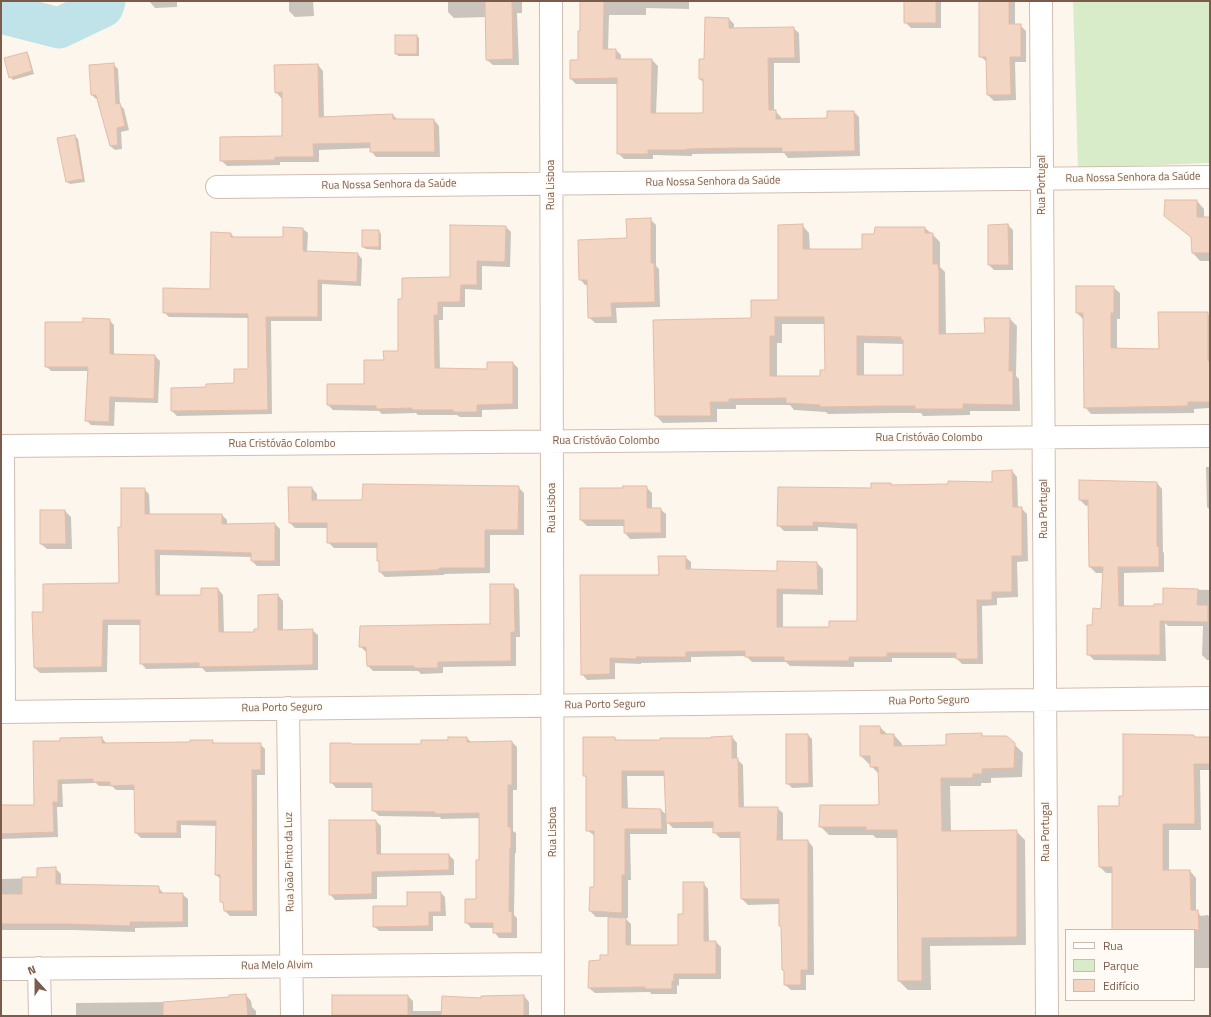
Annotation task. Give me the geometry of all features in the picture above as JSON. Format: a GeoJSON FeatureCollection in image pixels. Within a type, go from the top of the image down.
{"type":"FeatureCollection","features":[{"type":"Feature","properties":{"kind":"street","name":"Rua Lisboa"},"geometry":{"type":"LineString","coordinates":[[551,1],[553,1016]]}},
{"type":"Feature","properties":{"kind":"street","name":"Rua Portugal"},"geometry":{"type":"LineString","coordinates":[[1041,1],[1047,1016]]}},
{"type":"Feature","properties":{"kind":"street","name":"Rua Nossa Senhora da Saúde"},"geometry":{"type":"LineString","coordinates":[[217,186],[1210,177]]}},
{"type":"Feature","properties":{"kind":"street","name":"Rua Cristóvão Colombo"},"geometry":{"type":"LineString","coordinates":[[2,446],[1210,436]]}},
{"type":"Feature","properties":{"kind":"street"},"geometry":{"type":"LineString","coordinates":[[2,446],[3,712]]}},
{"type":"Feature","properties":{"kind":"street","name":"Rua Porto Seguro"},"geometry":{"type":"LineString","coordinates":[[3,712],[1210,698]]}},
{"type":"Feature","properties":{"kind":"street","name":"Rua João Pinto da Luz"},"geometry":{"type":"LineString","coordinates":[[288,708],[292,1016]]}},
{"type":"Feature","properties":{"kind":"street","name":"Rua Melo Alvim"},"geometry":{"type":"LineString","coordinates":[[1,969],[553,964]]}},
{"type":"Feature","properties":{"kind":"street"},"geometry":{"type":"LineString","coordinates":[[39,968],[40,1016]]}},
{"type":"Feature","properties":{"kind":"green space"},"geometry":{"type":"Polygon","coordinates":[[[1073,1],[1210,1],[1210,163],[1078,168],[1073,1]]]}},
{"type":"Feature","properties":{"kind":"building"},"geometry":{"type":"Polygon","coordinates":[[[485,1],[512,1],[513,59],[486,60],[485,1]]]}},
{"type":"Feature","properties":{"kind":"building"},"geometry":{"type":"Polygon","coordinates":[[[580,1],[604,1],[603,49],[616,49],[616,59],[652,59],[651,113],[703,113],[703,79],[699,79],[699,59],[704,59],[705,17],[729,18],[729,28],[794,27],[795,58],[768,58],[769,110],[776,110],[776,119],[827,118],[827,111],[854,111],[855,151],[782,152],[782,148],[735,148],[648,150],[648,154],[617,154],[617,78],[570,79],[570,60],[578,60],[580,1]]]}},
{"type":"Feature","properties":{"kind":"building"},"geometry":{"type":"Polygon","coordinates":[[[904,1],[936,1],[936,23],[904,23],[904,1]]]}},
{"type":"Feature","properties":{"kind":"building"},"geometry":{"type":"Polygon","coordinates":[[[979,1],[1009,1],[1009,24],[1021,24],[1021,57],[1010,57],[1011,95],[987,95],[986,57],[979,57],[979,1]]]}},
{"type":"Feature","properties":{"kind":"building"},"geometry":{"type":"Polygon","coordinates":[[[395,35],[417,35],[417,54],[395,54],[395,35]]]}},
{"type":"Feature","properties":{"kind":"building"},"geometry":{"type":"Polygon","coordinates":[[[27,52],[32,71],[9,78],[4,58],[27,52]]]}},
{"type":"Feature","properties":{"kind":"building"},"geometry":{"type":"Polygon","coordinates":[[[114,63],[116,104],[120,103],[125,126],[117,128],[118,145],[110,146],[96,95],[91,95],[89,65],[114,63]]]}},
{"type":"Feature","properties":{"kind":"building"},"geometry":{"type":"Polygon","coordinates":[[[318,64],[319,117],[393,114],[393,119],[434,119],[435,152],[370,152],[370,143],[313,144],[314,157],[275,157],[275,160],[220,161],[220,137],[282,136],[282,92],[275,93],[274,65],[318,64]]]}},
{"type":"Feature","properties":{"kind":"building"},"geometry":{"type":"Polygon","coordinates":[[[75,135],[83,179],[66,182],[57,138],[75,135]]]}},
{"type":"Feature","properties":{"kind":"building"},"geometry":{"type":"Polygon","coordinates":[[[1165,200],[1197,200],[1197,217],[1210,217],[1210,253],[1192,253],[1191,237],[1164,216],[1165,200]]]}},
{"type":"Feature","properties":{"kind":"building"},"geometry":{"type":"Polygon","coordinates":[[[651,218],[651,263],[654,263],[655,302],[611,303],[612,317],[588,318],[587,280],[579,280],[578,240],[627,238],[626,219],[651,218]]]}},
{"type":"Feature","properties":{"kind":"building"},"geometry":{"type":"Polygon","coordinates":[[[803,224],[803,249],[862,249],[862,234],[874,234],[875,227],[925,227],[925,233],[933,233],[933,264],[938,264],[939,271],[939,334],[985,333],[984,318],[1010,318],[1009,371],[1013,371],[1013,405],[963,404],[963,409],[915,409],[915,406],[820,407],[820,405],[786,403],[786,398],[729,399],[729,402],[710,402],[711,416],[655,416],[653,320],[751,318],[751,300],[778,300],[778,225],[803,224]],[[775,317],[775,336],[770,336],[770,376],[820,376],[820,370],[825,370],[824,317],[775,317]],[[857,336],[857,375],[903,375],[903,340],[901,340],[901,337],[857,336]]]}},
{"type":"Feature","properties":{"kind":"building"},"geometry":{"type":"Polygon","coordinates":[[[1008,224],[1009,265],[988,265],[988,225],[1008,224]]]}},
{"type":"Feature","properties":{"kind":"building"},"geometry":{"type":"Polygon","coordinates":[[[450,225],[506,226],[505,262],[477,261],[477,285],[461,285],[460,302],[438,302],[438,315],[434,315],[435,368],[487,369],[487,362],[513,362],[513,404],[477,405],[477,412],[453,412],[453,410],[412,410],[412,408],[376,409],[376,406],[327,405],[327,384],[364,384],[364,360],[384,360],[383,351],[398,351],[398,299],[402,299],[402,278],[450,277],[450,225]]]}},
{"type":"Feature","properties":{"kind":"building"},"geometry":{"type":"Polygon","coordinates":[[[283,227],[303,228],[303,251],[358,253],[357,282],[318,280],[318,317],[266,317],[268,410],[171,411],[171,388],[206,387],[206,384],[234,383],[234,369],[248,369],[248,314],[163,313],[163,288],[210,289],[211,232],[231,233],[231,237],[283,237],[283,227]]]}},
{"type":"Feature","properties":{"kind":"building"},"geometry":{"type":"Polygon","coordinates":[[[362,230],[379,230],[379,247],[362,247],[362,230]]]}},
{"type":"Feature","properties":{"kind":"building"},"geometry":{"type":"Polygon","coordinates":[[[1076,286],[1114,286],[1114,313],[1111,313],[1111,348],[1159,349],[1158,312],[1208,312],[1210,402],[1188,402],[1188,406],[1084,408],[1083,313],[1076,313],[1076,286]]]}},
{"type":"Feature","properties":{"kind":"building"},"geometry":{"type":"Polygon","coordinates":[[[83,318],[110,319],[110,354],[155,355],[154,399],[110,397],[109,422],[85,421],[88,367],[45,367],[45,322],[83,322],[83,318]]]}},
{"type":"Feature","properties":{"kind":"building"},"geometry":{"type":"Polygon","coordinates":[[[1012,470],[1013,507],[1022,507],[1022,556],[1012,556],[1012,592],[992,592],[992,600],[977,600],[978,659],[956,659],[956,653],[887,653],[887,657],[849,657],[849,661],[784,661],[784,657],[745,657],[745,651],[686,652],[686,657],[636,657],[636,659],[610,658],[610,674],[581,675],[580,575],[659,575],[658,556],[686,556],[686,569],[777,571],[777,561],[817,562],[818,590],[777,589],[777,627],[829,627],[829,621],[857,621],[857,524],[813,522],[813,526],[777,526],[778,487],[871,488],[871,483],[891,483],[891,485],[948,484],[948,481],[992,482],[992,471],[1012,470]]]}},
{"type":"Feature","properties":{"kind":"building"},"geometry":{"type":"Polygon","coordinates":[[[1079,480],[1157,482],[1157,547],[1159,546],[1159,567],[1118,567],[1119,606],[1154,606],[1154,604],[1163,604],[1163,588],[1198,589],[1197,605],[1208,605],[1208,622],[1160,621],[1160,655],[1087,655],[1087,625],[1092,625],[1093,608],[1101,609],[1103,567],[1089,567],[1088,500],[1079,500],[1079,480]]]}},
{"type":"Feature","properties":{"kind":"building"},"geometry":{"type":"Polygon","coordinates":[[[363,484],[519,486],[518,530],[485,530],[485,568],[439,568],[439,570],[379,572],[379,561],[377,561],[377,543],[327,543],[327,523],[289,523],[288,487],[312,487],[312,500],[362,500],[363,484]]]}},
{"type":"Feature","properties":{"kind":"building"},"geometry":{"type":"Polygon","coordinates":[[[623,486],[647,486],[647,508],[661,508],[661,533],[624,533],[624,520],[580,520],[580,488],[623,488],[623,486]]]}},
{"type":"Feature","properties":{"kind":"building"},"geometry":{"type":"Polygon","coordinates":[[[121,488],[145,488],[145,514],[222,514],[222,524],[275,523],[275,561],[251,561],[251,553],[155,550],[156,595],[201,595],[201,588],[218,588],[219,632],[254,632],[254,629],[258,629],[258,595],[278,594],[278,630],[313,629],[313,665],[199,667],[199,663],[140,664],[140,620],[103,620],[102,667],[34,668],[32,612],[43,612],[43,584],[119,583],[118,527],[121,527],[121,488]]]}},
{"type":"Feature","properties":{"kind":"building"},"geometry":{"type":"Polygon","coordinates":[[[40,510],[65,510],[66,544],[40,544],[40,510]]]}},
{"type":"Feature","properties":{"kind":"building"},"geometry":{"type":"Polygon","coordinates":[[[490,584],[514,584],[515,632],[511,632],[511,661],[438,662],[438,668],[414,668],[414,666],[367,666],[366,647],[359,647],[360,626],[490,624],[490,584]]]}},
{"type":"Feature","properties":{"kind":"building"},"geometry":{"type":"Polygon","coordinates":[[[860,726],[880,726],[881,734],[894,734],[894,746],[946,745],[946,734],[982,733],[982,736],[1007,736],[1015,743],[1014,768],[982,769],[982,774],[973,774],[973,778],[941,778],[942,831],[1017,830],[1017,937],[922,938],[922,981],[898,981],[897,830],[866,830],[866,827],[819,827],[820,805],[879,805],[878,767],[870,767],[870,756],[860,756],[860,726]]]}},
{"type":"Feature","properties":{"kind":"building"},"geometry":{"type":"Polygon","coordinates":[[[786,734],[808,734],[809,783],[786,784],[786,734]]]}},
{"type":"Feature","properties":{"kind":"building"},"geometry":{"type":"Polygon","coordinates":[[[1123,734],[1194,735],[1194,737],[1210,737],[1210,764],[1194,764],[1195,824],[1163,824],[1163,870],[1190,870],[1191,910],[1198,910],[1199,930],[1112,929],[1112,867],[1099,867],[1098,806],[1119,806],[1119,796],[1123,796],[1123,734]]]}},
{"type":"Feature","properties":{"kind":"building"},"geometry":{"type":"Polygon","coordinates":[[[732,736],[732,758],[738,758],[739,807],[778,807],[777,840],[808,840],[808,970],[801,970],[801,985],[784,985],[784,970],[782,970],[781,926],[779,926],[779,899],[741,899],[740,832],[713,833],[713,822],[666,823],[664,771],[622,771],[622,808],[661,809],[662,829],[625,829],[625,875],[622,875],[622,913],[589,911],[590,887],[594,887],[594,831],[586,831],[586,776],[583,776],[583,737],[615,737],[615,740],[660,740],[660,738],[711,738],[732,736]]]}},
{"type":"Feature","properties":{"kind":"building"},"geometry":{"type":"Polygon","coordinates":[[[102,737],[102,743],[190,742],[190,740],[213,740],[212,743],[261,743],[261,770],[252,770],[253,911],[224,911],[223,902],[220,902],[220,875],[215,875],[216,821],[177,821],[177,833],[135,833],[134,785],[110,786],[110,782],[93,782],[93,779],[58,780],[58,802],[53,802],[54,832],[1,834],[1,805],[34,805],[33,741],[60,741],[60,738],[102,737]]]}},
{"type":"Feature","properties":{"kind":"building"},"geometry":{"type":"Polygon","coordinates":[[[448,737],[467,737],[467,742],[512,741],[512,785],[508,785],[508,827],[511,827],[509,911],[512,912],[512,933],[493,933],[493,923],[465,923],[465,899],[476,899],[476,860],[479,860],[479,813],[435,814],[435,812],[372,811],[372,783],[330,783],[330,743],[421,744],[421,740],[448,740],[448,737]]]}},
{"type":"Feature","properties":{"kind":"building"},"geometry":{"type":"Polygon","coordinates":[[[329,820],[376,820],[377,854],[449,854],[449,870],[372,872],[372,894],[329,895],[329,820]]]}},
{"type":"Feature","properties":{"kind":"building"},"geometry":{"type":"Polygon","coordinates":[[[56,867],[56,884],[159,886],[159,893],[183,893],[183,922],[130,922],[130,926],[1,924],[1,894],[22,894],[22,877],[37,877],[37,868],[56,867]]]}},
{"type":"Feature","properties":{"kind":"building"},"geometry":{"type":"Polygon","coordinates":[[[683,882],[704,882],[704,941],[716,941],[716,974],[674,974],[672,989],[645,989],[645,987],[588,988],[589,961],[600,960],[600,955],[608,955],[608,917],[626,918],[626,945],[678,945],[678,914],[683,914],[683,882]]]}},
{"type":"Feature","properties":{"kind":"building"},"geometry":{"type":"Polygon","coordinates":[[[407,892],[441,892],[441,912],[429,912],[429,926],[373,927],[373,906],[407,906],[407,892]]]}},
{"type":"Feature","properties":{"kind":"building"},"geometry":{"type":"Polygon","coordinates":[[[246,994],[248,1016],[163,1016],[163,1002],[229,997],[229,995],[246,994]]]}},
{"type":"Feature","properties":{"kind":"building"},"geometry":{"type":"Polygon","coordinates":[[[332,995],[408,995],[408,1015],[332,1015],[332,995]]]}},
{"type":"Feature","properties":{"kind":"building"},"geometry":{"type":"Polygon","coordinates":[[[524,995],[524,1016],[441,1016],[442,996],[481,998],[481,996],[524,995]]]}},
{"type":"Feature","properties":{"kind":"waterway"},"geometry":{"type":"LineString","coordinates":[[1,13],[59,28],[103,7],[105,1]]}}]}
